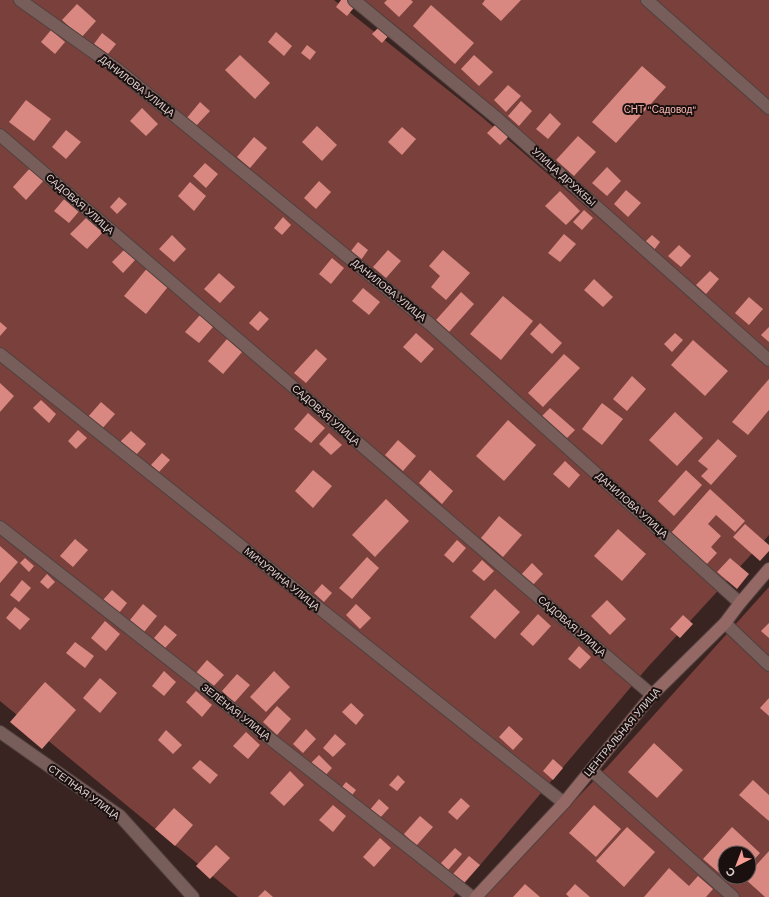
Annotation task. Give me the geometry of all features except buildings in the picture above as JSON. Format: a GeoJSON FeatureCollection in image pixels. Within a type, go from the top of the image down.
{"type":"FeatureCollection","features":[{"type":"Feature","properties":{"kind":"street","name":"ДАНИЛОВА УЛИЦА"},"geometry":{"type":"LineString","coordinates":[[20,0],[117,69],[430,324],[740,603]]}},
{"type":"Feature","properties":{"kind":"street","name":"УЛИЦА ДРУЖБЫ"},"geometry":{"type":"LineString","coordinates":[[354,0],[498,119],[769,360]]}},
{"type":"Feature","properties":{"kind":"street"},"geometry":{"type":"LineString","coordinates":[[647,0],[769,108]]}},
{"type":"Feature","properties":{"kind":"street","name":"САДОВАЯ УЛИЦА"},"geometry":{"type":"LineString","coordinates":[[0,135],[652,694]]}},
{"type":"Feature","properties":{"kind":"street","name":"МИЧУРИНА УЛИЦА"},"geometry":{"type":"LineString","coordinates":[[0,354],[564,803]]}},
{"type":"Feature","properties":{"kind":"street","name":"ЗЕЛЁНАЯ УЛИЦА"},"geometry":{"type":"LineString","coordinates":[[0,527],[472,897]]}},
{"type":"Feature","properties":{"kind":"street","name":"ЦЕНТРАЛЬНАЯ УЛИЦА"},"geometry":{"type":"LineString","coordinates":[[476,897],[564,803],[652,694],[725,623],[769,569]]}},
{"type":"Feature","properties":{"kind":"street"},"geometry":{"type":"LineString","coordinates":[[725,623],[769,665]]}},
{"type":"Feature","properties":{"kind":"street","name":"СТЕПНАЯ УЛИЦА"},"geometry":{"type":"LineString","coordinates":[[0,732],[120,816],[192,897]]}},
{"type":"Feature","properties":{"kind":"street"},"geometry":{"type":"LineString","coordinates":[[591,770],[733,897]]}},
{"type":"Feature","properties":{"kind":"green space"},"geometry":{"type":"Polygon","coordinates":[[[0,0],[334,0],[482,117],[769,365],[769,535],[647,668],[453,897],[238,897],[0,701],[0,0]]]}},
{"type":"Feature","properties":{"kind":"green space","name":"СНТ \"Садовод\""},"geometry":{"type":"Polygon","coordinates":[[[364,0],[769,0],[769,354],[713,306],[583,187],[411,38],[364,0]]]}},
{"type":"Feature","properties":{"kind":"green space"},"geometry":{"type":"Polygon","coordinates":[[[769,587],[769,897],[481,897],[608,766],[769,587]]]}}]}
